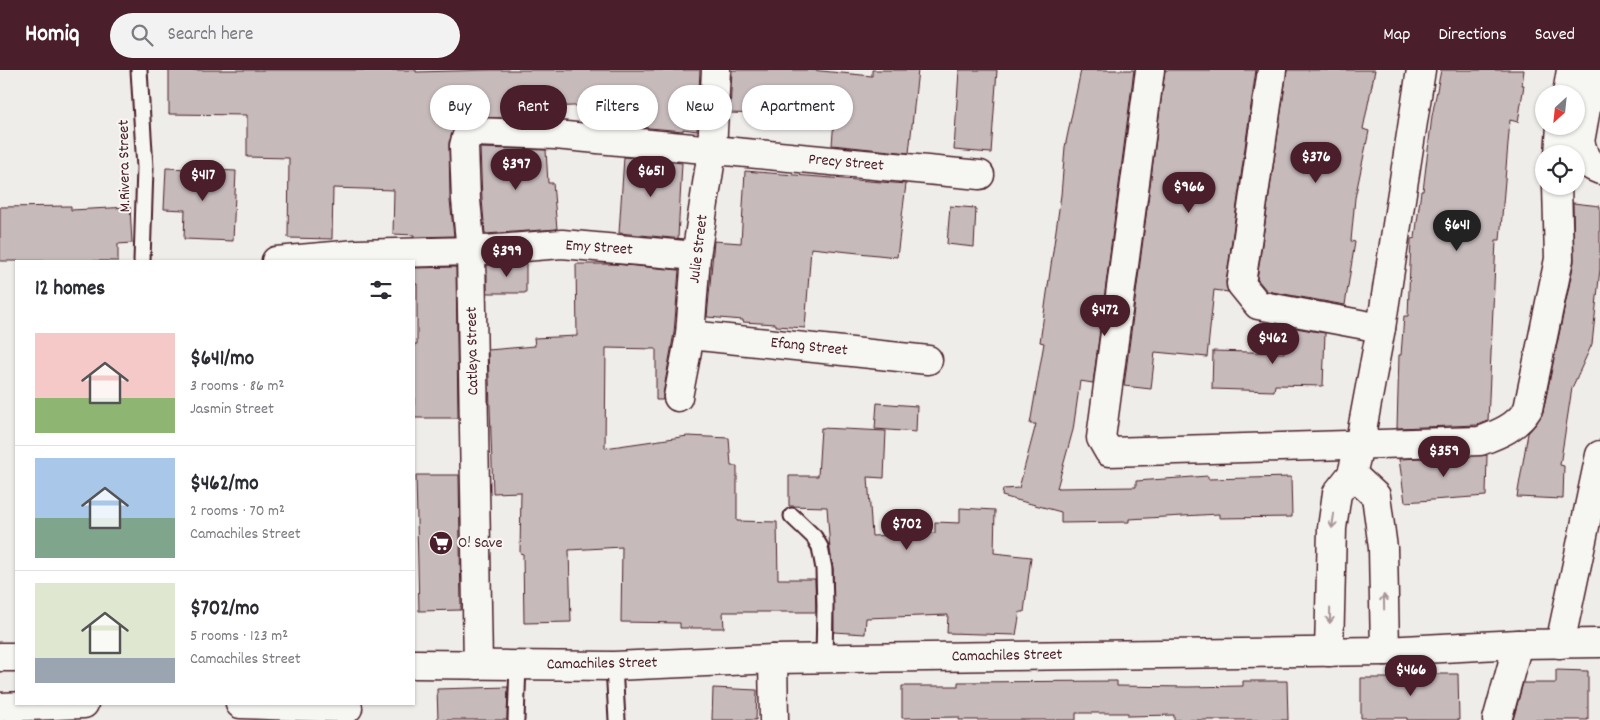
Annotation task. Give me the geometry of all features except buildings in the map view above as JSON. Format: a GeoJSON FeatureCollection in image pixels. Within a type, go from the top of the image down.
{"type":"FeatureCollection","features":[{"type":"Feature","properties":{"kind":"street","name":"Julie Street"},"geometry":{"type":"LineString","coordinates":[[678,396],[690,334],[696,256],[712,151],[716,70]]}},
{"type":"Feature","properties":{"kind":"street"},"geometry":{"type":"LineString","coordinates":[[1150,70],[1101,438],[1109,452],[1480,441],[1504,432],[1524,416],[1528,409],[1559,259],[1557,195]]}},
{"type":"Feature","properties":{"kind":"street"},"geometry":{"type":"LineString","coordinates":[[1272,70],[1241,284],[1258,305],[1381,328]]}},
{"type":"Feature","properties":{"kind":"street"},"geometry":{"type":"LineString","coordinates":[[1329,652],[1332,528],[1337,493],[1352,474],[1359,446],[1381,328],[1421,70]]}},
{"type":"Feature","properties":{"kind":"street"},"geometry":{"type":"LineString","coordinates":[[1568,85],[1571,70]]}},
{"type":"Feature","properties":{"kind":"street"},"geometry":{"type":"LineString","coordinates":[[1593,70],[1580,142],[1585,156],[1593,167],[1600,170]]}},
{"type":"Feature","properties":{"kind":"street","name":"Catleya Street"},"geometry":{"type":"LineString","coordinates":[[478,665],[471,251],[466,200],[464,146],[466,138],[472,132],[555,135],[712,151]]}},
{"type":"Feature","properties":{"kind":"street","name":"Precy Street"},"geometry":{"type":"LineString","coordinates":[[712,151],[980,175]]}},
{"type":"Feature","properties":{"kind":"street","name":"Emy Street"},"geometry":{"type":"LineString","coordinates":[[288,260],[357,254],[471,251],[562,244],[696,256]]}},
{"type":"Feature","properties":{"kind":"street","name":"Efang Street"},"geometry":{"type":"LineString","coordinates":[[690,334],[928,360]]}},
{"type":"Feature","properties":{"kind":"street"},"geometry":{"type":"LineString","coordinates":[[1560,644],[1600,454]]}},
{"type":"Feature","properties":{"kind":"street"},"geometry":{"type":"LineString","coordinates":[[1352,474],[1376,496],[1383,548],[1385,651]]}},
{"type":"Feature","properties":{"kind":"street","name":"Camachiles Street"},"geometry":{"type":"LineString","coordinates":[[415,664],[614,666],[774,658],[1385,651],[1518,644],[1600,643]]}},
{"type":"Feature","properties":{"kind":"street"},"geometry":{"type":"LineString","coordinates":[[1497,720],[1518,644]]}},
{"type":"Feature","properties":{"kind":"street"},"geometry":{"type":"LineString","coordinates":[[0,657],[15,657]]}},
{"type":"Feature","properties":{"kind":"street"},"geometry":{"type":"LineString","coordinates":[[774,658],[774,720]]}},
{"type":"Feature","properties":{"kind":"street"},"geometry":{"type":"LineString","coordinates":[[0,707],[56,705]]}},
{"type":"Feature","properties":{"kind":"street"},"geometry":{"type":"LineString","coordinates":[[255,705],[348,711]]}},
{"type":"Feature","properties":{"kind":"lane","name":"M.Rivera Street"},"geometry":{"type":"LineString","coordinates":[[139,70],[145,168],[142,260]]}},
{"type":"Feature","properties":{"kind":"lane"},"geometry":{"type":"LineString","coordinates":[[792,516],[814,537],[820,547],[824,569],[824,658]]}},
{"type":"Feature","properties":{"kind":"lane"},"geometry":{"type":"LineString","coordinates":[[516,720],[518,665]]}},
{"type":"Feature","properties":{"kind":"lane"},"geometry":{"type":"LineString","coordinates":[[614,666],[617,720]]}},
{"type":"Feature","properties":{"kind":"place","name":"O! Save"},"geometry":{"type":"Point","coordinates":[441,543]}}]}
